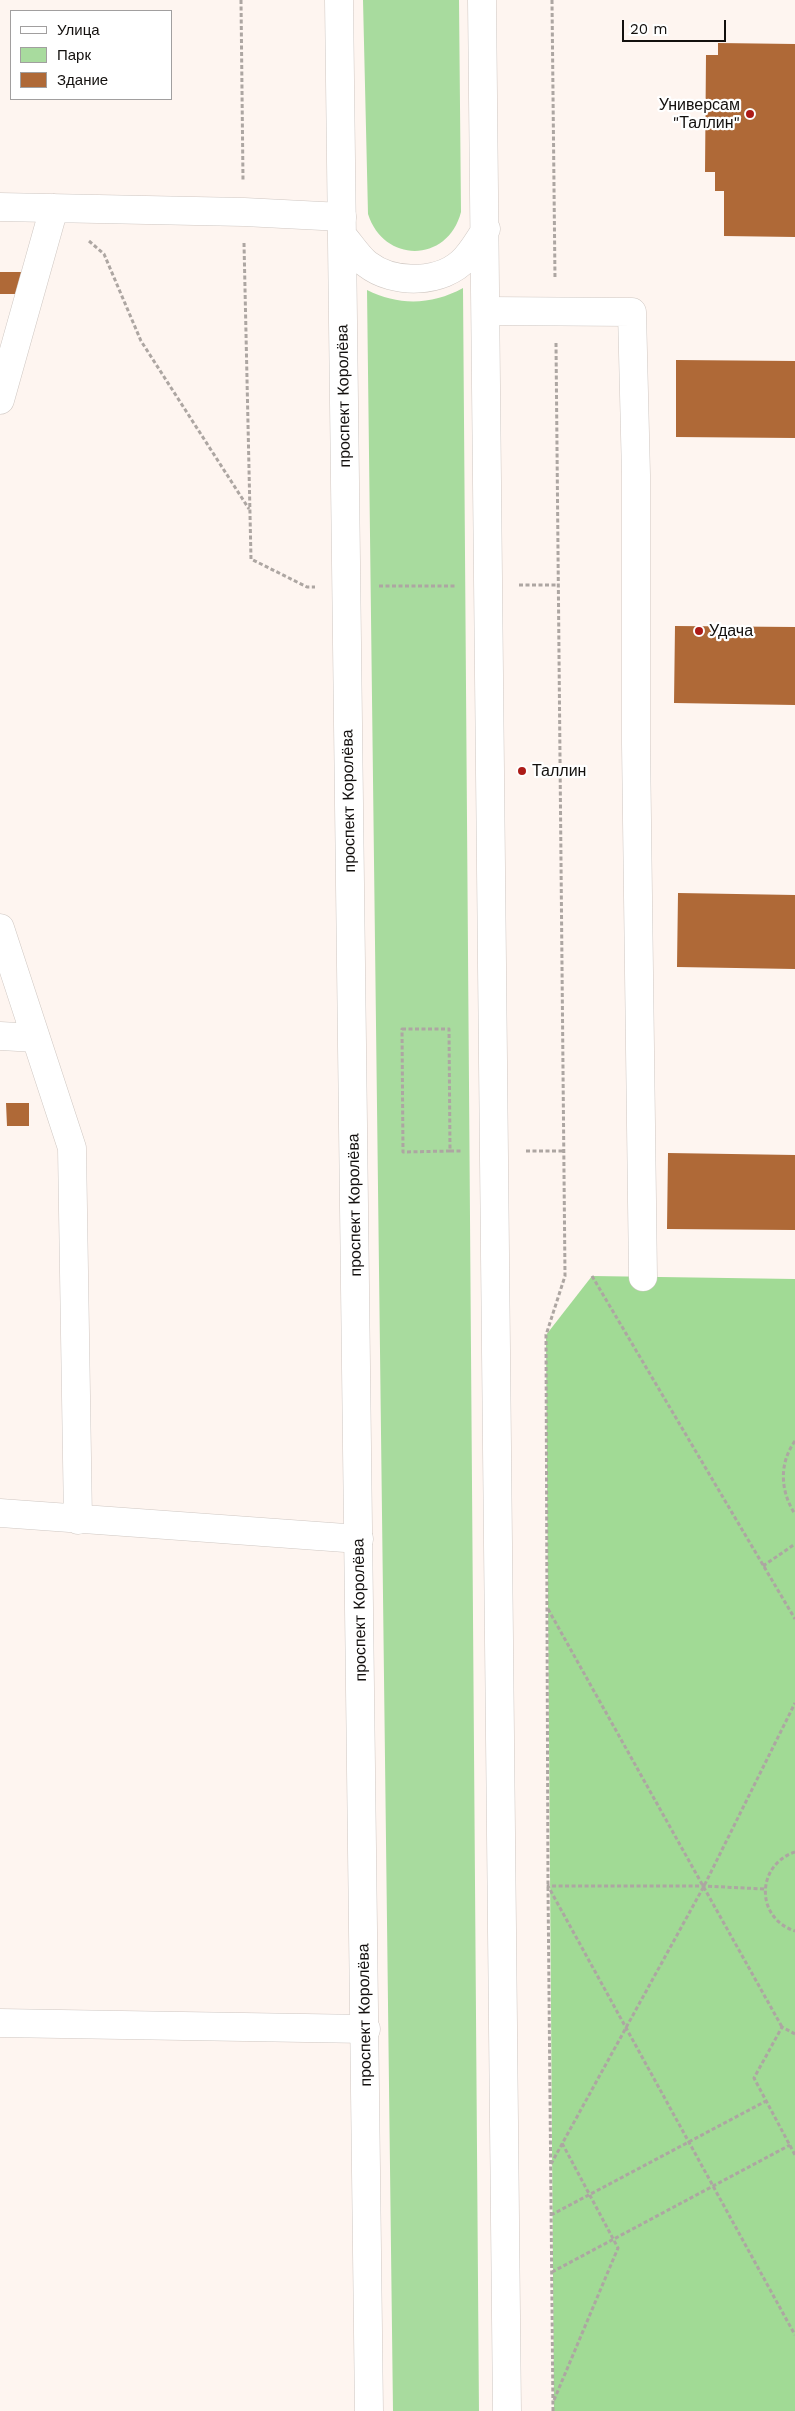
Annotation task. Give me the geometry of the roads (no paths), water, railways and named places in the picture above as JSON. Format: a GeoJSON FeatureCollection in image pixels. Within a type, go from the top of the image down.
{"type":"FeatureCollection","features":[{"type":"Feature","properties":{"kind":"main road","name":"проспект Королёва"},"geometry":{"type":"LineString","coordinates":[[339,0],[366,2029],[369,2411]]}},
{"type":"Feature","properties":{"kind":"main road"},"geometry":{"type":"LineString","coordinates":[[482,0],[490,586],[507,2411]]}},
{"type":"Feature","properties":{"kind":"main road"},"geometry":{"type":"LineString","coordinates":[[0,207],[244,212],[342,226],[367,264],[389,275],[421,280],[445,273],[466,259],[486,229]]}},
{"type":"Feature","properties":{"kind":"main road"},"geometry":{"type":"LineString","coordinates":[[0,400],[54,208]]}},
{"type":"Feature","properties":{"kind":"main road"},"geometry":{"type":"LineString","coordinates":[[487,311],[632,312],[636,475],[636,744],[644,1277]]}},
{"type":"Feature","properties":{"kind":"main road"},"geometry":{"type":"LineString","coordinates":[[0,928],[72,1148],[78,1520]]}},
{"type":"Feature","properties":{"kind":"main road"},"geometry":{"type":"LineString","coordinates":[[0,1036],[36,1038]]}},
{"type":"Feature","properties":{"kind":"main road"},"geometry":{"type":"LineString","coordinates":[[0,1514],[359,1539]]}},
{"type":"Feature","properties":{"kind":"main road"},"geometry":{"type":"LineString","coordinates":[[0,2023],[366,2029]]}},
{"type":"Feature","properties":{"kind":"place","name":"Универсам \"Таллин\""},"geometry":{"type":"Point","coordinates":[750,114]}},
{"type":"Feature","properties":{"kind":"place","name":"Удача"},"geometry":{"type":"Point","coordinates":[699,631]}},
{"type":"Feature","properties":{"kind":"place","name":"Таллин"},"geometry":{"type":"Point","coordinates":[522,771]}}]}
